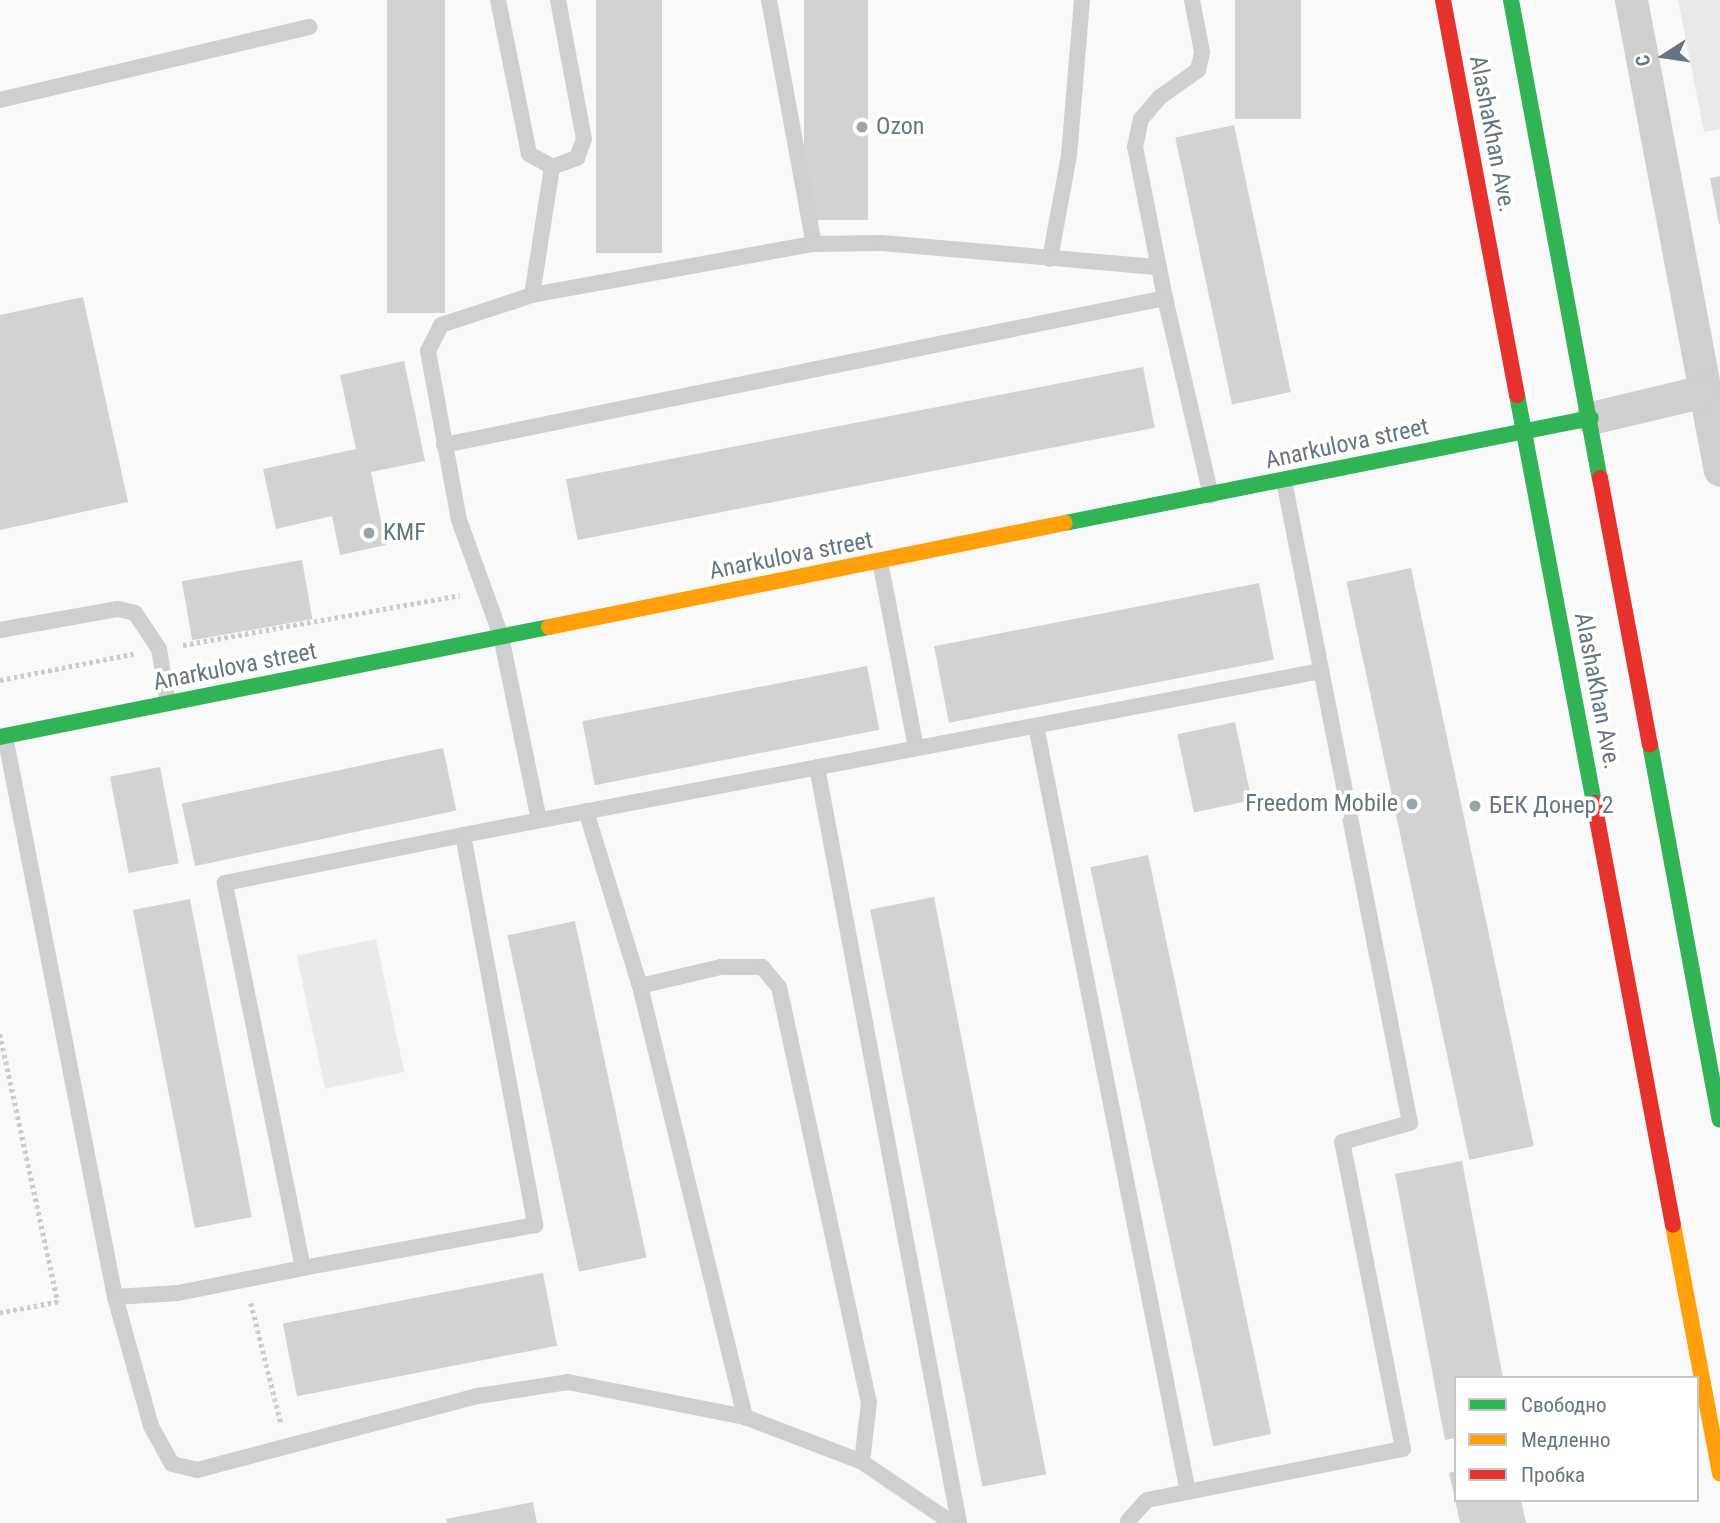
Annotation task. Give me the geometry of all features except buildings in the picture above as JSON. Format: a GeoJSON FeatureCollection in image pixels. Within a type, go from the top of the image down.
{"type":"FeatureCollection","features":[{"type":"Feature","properties":{"kind":"main road","name":"AlashaKhan Ave."},"geometry":{"type":"LineString","coordinates":[[1443,0],[1720,1474]]}},
{"type":"Feature","properties":{"kind":"main road","name":"AlashaKhan Ave."},"geometry":{"type":"LineString","coordinates":[[1511,0],[1720,1120]]}},
{"type":"Feature","properties":{"kind":"main road","name":"Anarkulova street"},"geometry":{"type":"LineString","coordinates":[[3,737],[1211,497],[1591,418]]}},
{"type":"Feature","properties":{"kind":"street"},"geometry":{"type":"LineString","coordinates":[[1631,0],[1720,470]]}},
{"type":"Feature","properties":{"kind":"street"},"geometry":{"type":"LineString","coordinates":[[1591,418],[1704,391]]}},
{"type":"Feature","properties":{"kind":"lane"},"geometry":{"type":"LineString","coordinates":[[498,0],[529,153],[542,166],[552,167],[577,158],[584,139],[558,0]]}},
{"type":"Feature","properties":{"kind":"lane"},"geometry":{"type":"LineString","coordinates":[[769,0],[814,244]]}},
{"type":"Feature","properties":{"kind":"lane"},"geometry":{"type":"LineString","coordinates":[[1050,258],[1069,155],[1082,0]]}},
{"type":"Feature","properties":{"kind":"lane"},"geometry":{"type":"LineString","coordinates":[[1192,0],[1202,52],[1198,70],[1160,97],[1141,119],[1135,147],[1158,267],[1211,497]]}},
{"type":"Feature","properties":{"kind":"lane"},"geometry":{"type":"LineString","coordinates":[[0,100],[309,27]]}},
{"type":"Feature","properties":{"kind":"lane"},"geometry":{"type":"LineString","coordinates":[[532,295],[552,167]]}},
{"type":"Feature","properties":{"kind":"lane"},"geometry":{"type":"LineString","coordinates":[[539,820],[501,636],[481,592],[444,445],[429,368],[431,335],[441,325],[532,295],[814,244],[882,243],[1158,267]]}},
{"type":"Feature","properties":{"kind":"lane"},"geometry":{"type":"LineString","coordinates":[[444,445],[1165,298]]}},
{"type":"Feature","properties":{"kind":"lane"},"geometry":{"type":"LineString","coordinates":[[1125,1522],[1147,1500],[1403,1449],[1342,1142],[1410,1123],[1283,481]]}},
{"type":"Feature","properties":{"kind":"lane"},"geometry":{"type":"LineString","coordinates":[[880,561],[916,748]]}},
{"type":"Feature","properties":{"kind":"lane"},"geometry":{"type":"LineString","coordinates":[[0,630],[118,609],[135,613],[159,649],[168,703]]}},
{"type":"Feature","properties":{"kind":"lane"},"geometry":{"type":"LineString","coordinates":[[303,1268],[225,883],[539,820],[1321,671]]}},
{"type":"Feature","properties":{"kind":"lane"},"geometry":{"type":"LineString","coordinates":[[1036,726],[1188,1492]]}},
{"type":"Feature","properties":{"kind":"lane"},"geometry":{"type":"LineString","coordinates":[[3,737],[115,1297],[151,1426],[172,1464],[197,1470],[478,1396],[568,1382],[745,1417],[862,1462],[952,1523]]}},
{"type":"Feature","properties":{"kind":"lane"},"geometry":{"type":"LineString","coordinates":[[817,767],[959,1523]]}},
{"type":"Feature","properties":{"kind":"lane"},"geometry":{"type":"LineString","coordinates":[[586,811],[640,986],[745,1417]]}},
{"type":"Feature","properties":{"kind":"lane"},"geometry":{"type":"LineString","coordinates":[[115,1297],[246,1282],[303,1268],[536,1225],[463,835]]}},
{"type":"Feature","properties":{"kind":"lane"},"geometry":{"type":"LineString","coordinates":[[640,986],[721,967],[762,967],[779,987],[869,1402],[862,1462]]}},
{"type":"Feature","properties":{"kind":"path"},"geometry":{"type":"LineString","coordinates":[[0,680],[481,592]]}},
{"type":"Feature","properties":{"kind":"path"},"geometry":{"type":"LineString","coordinates":[[0,1034],[58,1302],[0,1313]]}},
{"type":"Feature","properties":{"kind":"path"},"geometry":{"type":"LineString","coordinates":[[246,1282],[287,1446]]}},
{"type":"Feature","properties":{"kind":"shaded area"},"geometry":{"type":"Polygon","coordinates":[[[1678,0],[1720,0],[1720,129],[1704,132],[1678,0]]]}},
{"type":"Feature","properties":{"kind":"shaded area"},"geometry":{"type":"Polygon","coordinates":[[[376,939],[404,1072],[325,1089],[297,956],[376,939]]]}},
{"type":"Feature","properties":{"kind":"traffic: fast"},"geometry":{"type":"LineString","coordinates":[[1511,0],[1600,478]]}},
{"type":"Feature","properties":{"kind":"traffic: fast"},"geometry":{"type":"LineString","coordinates":[[1517,395],[1594,803]]}},
{"type":"Feature","properties":{"kind":"traffic: fast"},"geometry":{"type":"LineString","coordinates":[[1065,523],[1591,418]]}},
{"type":"Feature","properties":{"kind":"traffic: fast"},"geometry":{"type":"LineString","coordinates":[[0,737],[549,627]]}},
{"type":"Feature","properties":{"kind":"traffic: fast"},"geometry":{"type":"LineString","coordinates":[[1650,744],[1720,1120]]}},
{"type":"Feature","properties":{"kind":"traffic: slow"},"geometry":{"type":"LineString","coordinates":[[549,627],[1065,523]]}},
{"type":"Feature","properties":{"kind":"traffic: slow"},"geometry":{"type":"LineString","coordinates":[[1673,1225],[1720,1474]]}},
{"type":"Feature","properties":{"kind":"traffic: jam"},"geometry":{"type":"LineString","coordinates":[[1443,0],[1517,395]]}},
{"type":"Feature","properties":{"kind":"traffic: jam"},"geometry":{"type":"LineString","coordinates":[[1600,478],[1650,744]]}},
{"type":"Feature","properties":{"kind":"traffic: jam"},"geometry":{"type":"LineString","coordinates":[[1594,803],[1673,1225]]}},
{"type":"Feature","properties":{"kind":"place","name":"Ozon"},"geometry":{"type":"Point","coordinates":[862,127]}},
{"type":"Feature","properties":{"kind":"place","name":"KMF"},"geometry":{"type":"Point","coordinates":[369,533]}},
{"type":"Feature","properties":{"kind":"place","name":"Freedom Mobile"},"geometry":{"type":"Point","coordinates":[1412,804]}},
{"type":"Feature","properties":{"kind":"place","name":"БЕК Донер 2"},"geometry":{"type":"Point","coordinates":[1475,806]}}]}
